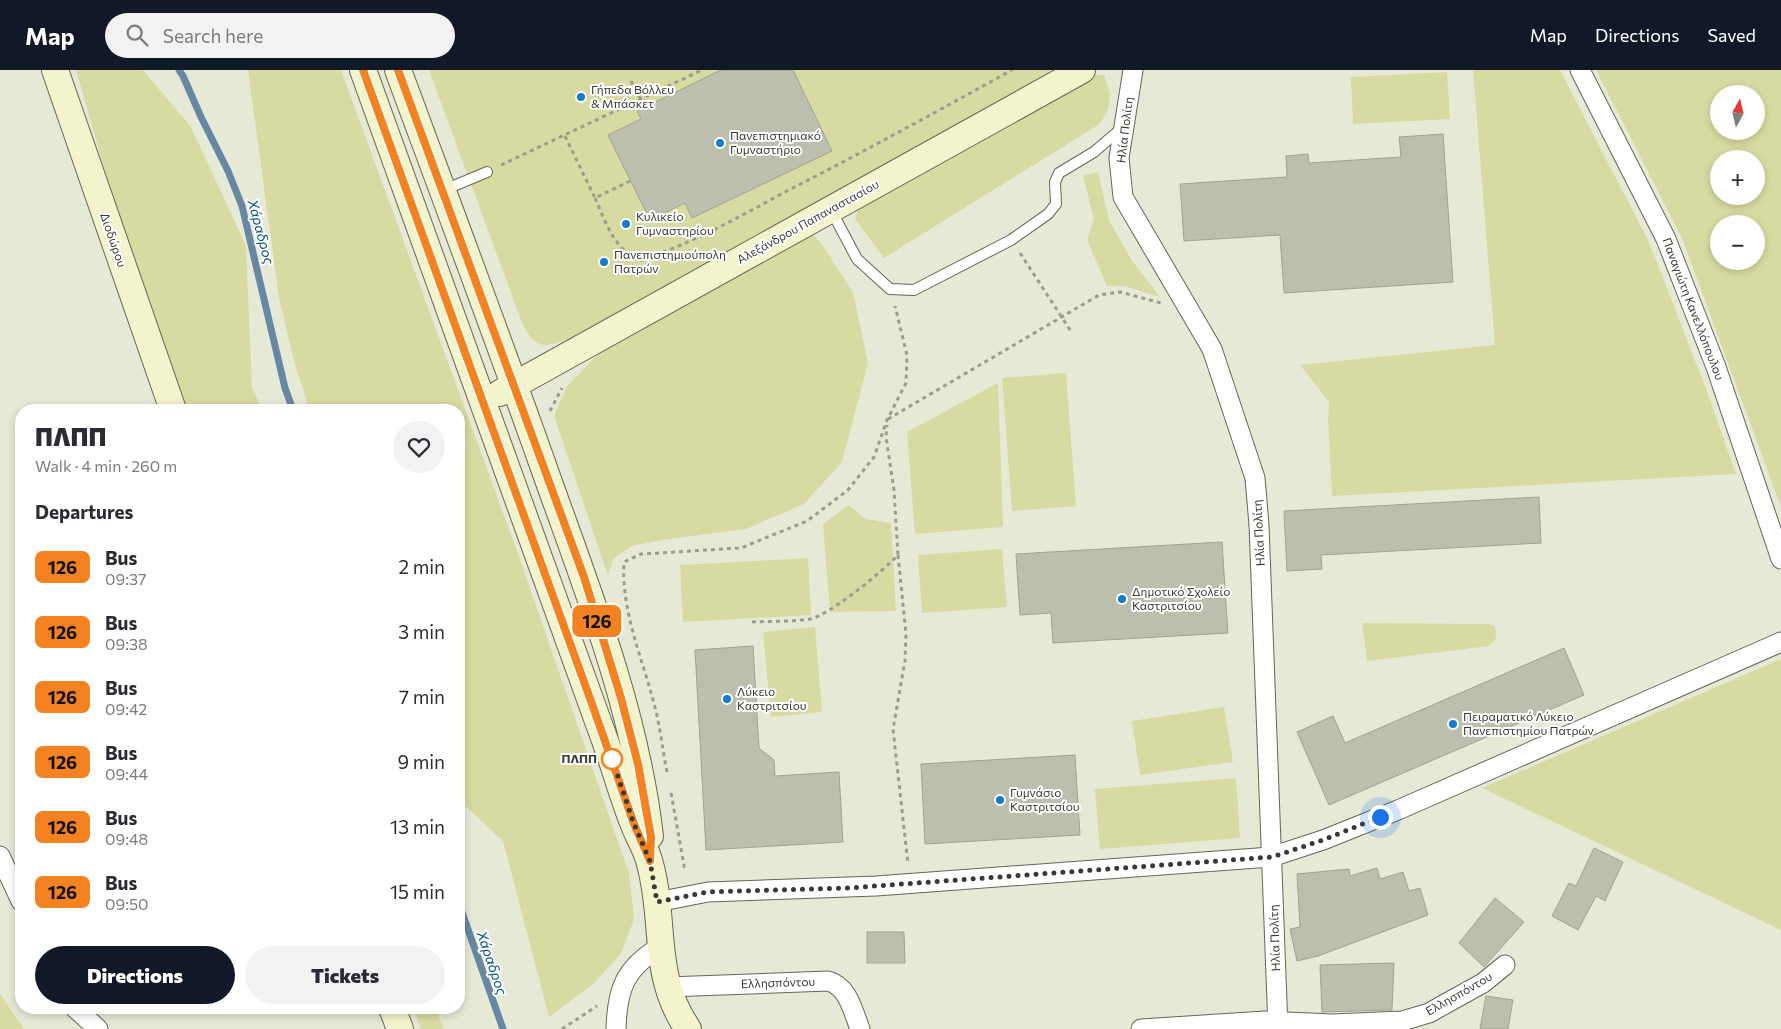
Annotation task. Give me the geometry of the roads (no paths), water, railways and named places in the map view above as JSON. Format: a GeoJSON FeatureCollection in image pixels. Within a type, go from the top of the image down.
{"type":"FeatureCollection","features":[{"type":"Feature","properties":{"kind":"main road","name":"Διοδώρου"},"geometry":{"type":"LineString","coordinates":[[55,70],[171,404]]}},
{"type":"Feature","properties":{"kind":"main road"},"geometry":{"type":"LineString","coordinates":[[363,70],[482,403],[585,683],[634,824],[650,861]]}},
{"type":"Feature","properties":{"kind":"main road"},"geometry":{"type":"LineString","coordinates":[[398,70],[584,577],[621,698],[647,809],[651,837],[650,861],[667,987],[677,1011],[688,1029]]}},
{"type":"Feature","properties":{"kind":"main road","name":"Αλεξάνδρου Παπαναστασίου"},"geometry":{"type":"LineString","coordinates":[[482,403],[1082,70]]}},
{"type":"Feature","properties":{"kind":"main road"},"geometry":{"type":"LineString","coordinates":[[394,1014],[400,1029]]}},
{"type":"Feature","properties":{"kind":"street","name":"Ηλία Πολίτη"},"geometry":{"type":"LineString","coordinates":[[1133,70],[1120,158],[1124,197],[1212,349],[1255,478],[1260,525],[1278,1025]]}},
{"type":"Feature","properties":{"kind":"street","name":"Παναγιώτη Κανελλόπουλου"},"geometry":{"type":"LineString","coordinates":[[1580,70],[1666,239],[1716,367],[1781,559]]}},
{"type":"Feature","properties":{"kind":"street"},"geometry":{"type":"LineString","coordinates":[[657,902],[708,892],[848,888],[1272,857],[1323,840],[1398,810],[1781,642]]}},
{"type":"Feature","properties":{"kind":"street"},"geometry":{"type":"LineString","coordinates":[[0,856],[15,888]]}},
{"type":"Feature","properties":{"kind":"street"},"geometry":{"type":"LineString","coordinates":[[616,1029],[620,992],[627,975],[638,963],[660,946]]}},
{"type":"Feature","properties":{"kind":"street","name":"Ελλησπόντου"},"geometry":{"type":"LineString","coordinates":[[1141,1029],[1362,1024],[1411,1019],[1429,1013],[1483,984],[1505,965]]}},
{"type":"Feature","properties":{"kind":"street","name":"Ελλησπόντου"},"geometry":{"type":"LineString","coordinates":[[667,987],[828,981],[838,984],[844,992],[860,1029]]}},
{"type":"Feature","properties":{"kind":"street"},"geometry":{"type":"LineString","coordinates":[[82,1014],[98,1029]]}},
{"type":"Feature","properties":{"kind":"lane"},"geometry":{"type":"LineString","coordinates":[[831,209],[857,259],[890,289],[914,290],[1011,240],[1048,214],[1056,204],[1055,182],[1059,173],[1094,152],[1125,126]]}},
{"type":"Feature","properties":{"kind":"lane"},"geometry":{"type":"LineString","coordinates":[[443,191],[487,172]]}},
{"type":"Feature","properties":{"kind":"waterway","name":"Χάραδρος"},"geometry":{"type":"LineString","coordinates":[[179,70],[228,171],[242,206],[285,388],[291,404]]}},
{"type":"Feature","properties":{"kind":"waterway","name":"Χάραδρος"},"geometry":{"type":"LineString","coordinates":[[465,921],[503,1029]]}},
{"type":"Feature","properties":{"kind":"place","name":"Γήπεδα Βόλλευ & Μπάσκετ"},"geometry":{"type":"Point","coordinates":[581,97]}},
{"type":"Feature","properties":{"kind":"place","name":"Πανεπιστημιακό Γυμναστήριο"},"geometry":{"type":"Point","coordinates":[720,143]}},
{"type":"Feature","properties":{"kind":"place","name":"Κυλικείο Γυμναστηρίου"},"geometry":{"type":"Point","coordinates":[626,224]}},
{"type":"Feature","properties":{"kind":"place","name":"Πανεπιστημιούπολη Πατρών"},"geometry":{"type":"Point","coordinates":[604,262]}},
{"type":"Feature","properties":{"kind":"place","name":"Δημοτικό Σχολείο Καστριτσίου"},"geometry":{"type":"Point","coordinates":[1122,599]}},
{"type":"Feature","properties":{"kind":"place","name":"Λύκειο Καστριτσίου"},"geometry":{"type":"Point","coordinates":[727,699]}},
{"type":"Feature","properties":{"kind":"place","name":"Πειραματικό Λύκειο Πανεπιστημίου Πατρών"},"geometry":{"type":"Point","coordinates":[1453,724]}},
{"type":"Feature","properties":{"kind":"place","name":"ΠΛΠΠ"},"geometry":{"type":"Point","coordinates":[612,759]}},
{"type":"Feature","properties":{"kind":"place","name":"Γυμνάσιο Καστριτσίου"},"geometry":{"type":"Point","coordinates":[1000,800]}}]}
